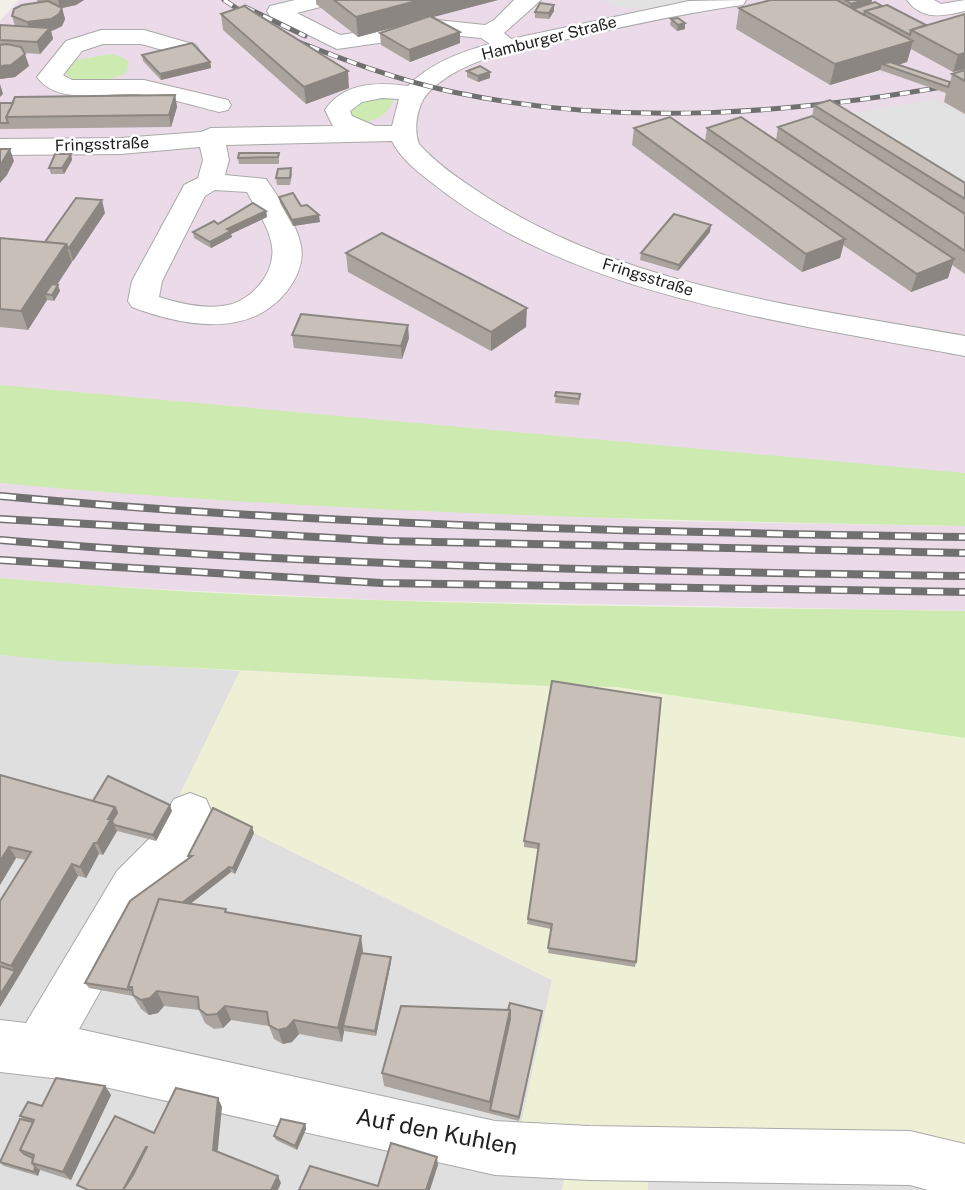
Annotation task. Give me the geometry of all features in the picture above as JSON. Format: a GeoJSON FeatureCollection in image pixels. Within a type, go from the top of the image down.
{"type":"FeatureCollection","features":[{"type":"Feature","properties":{"kind":"street"},"geometry":{"type":"LineString","coordinates":[[320,0],[278,11],[337,42],[393,34],[418,25],[487,32],[501,28],[521,3],[530,0]]}},
{"type":"Feature","properties":{"kind":"street","name":"Hamburger Straße"},"geometry":{"type":"LineString","coordinates":[[413,94],[450,66],[508,47],[610,22],[735,0]]}},
{"type":"Feature","properties":{"kind":"street"},"geometry":{"type":"LineString","coordinates":[[918,0],[938,11],[965,4]]}},
{"type":"Feature","properties":{"kind":"street"},"geometry":{"type":"LineString","coordinates":[[588,7],[610,22]]}},
{"type":"Feature","properties":{"kind":"street"},"geometry":{"type":"LineString","coordinates":[[487,32],[508,47]]}},
{"type":"Feature","properties":{"kind":"street"},"geometry":{"type":"LineString","coordinates":[[165,52],[144,37],[101,37],[74,46],[49,77],[68,87],[144,88],[219,105]]}},
{"type":"Feature","properties":{"kind":"street","name":"Fringsstraße"},"geometry":{"type":"LineString","coordinates":[[371,133],[342,121],[337,110],[343,102],[365,92],[413,94]]}},
{"type":"Feature","properties":{"kind":"street"},"geometry":{"type":"LineString","coordinates":[[403,133],[407,105],[413,94]]}},
{"type":"Feature","properties":{"kind":"street","name":"Fringsstraße"},"geometry":{"type":"LineString","coordinates":[[0,147],[121,146],[211,136],[403,133],[412,152],[464,195],[525,231],[585,257],[723,299],[965,346]]}},
{"type":"Feature","properties":{"kind":"street"},"geometry":{"type":"LineString","coordinates":[[210,182],[257,185],[288,246],[286,272],[267,296],[228,315],[157,308],[143,301],[147,281],[194,191],[210,182],[216,160],[211,136]]}},
{"type":"Feature","properties":{"kind":"street","name":"Auf den Kuhlen"},"geometry":{"type":"LineString","coordinates":[[190,813],[167,852],[134,886],[19,1048],[90,1058],[495,1148],[590,1153],[910,1158],[965,1172]]}},
{"type":"Feature","properties":{"kind":"shaded area"},"geometry":{"type":"Polygon","coordinates":[[[19,0],[965,0],[965,478],[0,388],[0,21],[19,0]]]}},
{"type":"Feature","properties":{"kind":"shaded area"},"geometry":{"type":"Polygon","coordinates":[[[602,0],[690,0],[642,9],[617,6],[602,0]]]}},
{"type":"Feature","properties":{"kind":"shaded area"},"geometry":{"type":"Polygon","coordinates":[[[936,99],[965,115],[965,198],[834,116],[936,99]]]}},
{"type":"Feature","properties":{"kind":"shaded area"},"geometry":{"type":"Polygon","coordinates":[[[0,483],[662,521],[965,526],[965,611],[378,600],[77,585],[0,578],[0,483]]]}},
{"type":"Feature","properties":{"kind":"shaded area"},"geometry":{"type":"Polygon","coordinates":[[[0,655],[240,671],[180,796],[552,980],[520,1133],[565,1176],[562,1190],[0,1190],[0,655]]]}},
{"type":"Feature","properties":{"kind":"shaded area"},"geometry":{"type":"Polygon","coordinates":[[[648,1174],[905,1181],[949,1190],[648,1190],[648,1174]]]}},
{"type":"Feature","properties":{"kind":"green space"},"geometry":{"type":"Polygon","coordinates":[[[110,54],[129,62],[127,72],[113,78],[84,82],[69,77],[65,71],[77,60],[110,54]]]}},
{"type":"Feature","properties":{"kind":"green space"},"geometry":{"type":"Polygon","coordinates":[[[377,96],[394,99],[383,115],[371,121],[352,121],[347,108],[377,96]]]}},
{"type":"Feature","properties":{"kind":"green space"},"geometry":{"type":"Polygon","coordinates":[[[0,385],[965,473],[965,526],[482,514],[241,502],[0,483],[0,385]]]}},
{"type":"Feature","properties":{"kind":"green space"},"geometry":{"type":"Polygon","coordinates":[[[0,578],[361,599],[603,606],[965,611],[965,738],[616,687],[549,686],[61,661],[0,655],[0,578]]]}},
{"type":"Feature","properties":{"kind":"green space"},"geometry":{"type":"Polygon","coordinates":[[[240,671],[616,687],[965,738],[965,1155],[648,1174],[648,1190],[562,1190],[565,1175],[519,1133],[552,980],[179,796],[240,671]]]}},
{"type":"Feature","properties":{"kind":"building"},"geometry":{"type":"Polygon","coordinates":[[[334,0],[420,0],[356,17],[334,0]]]}},
{"type":"Feature","properties":{"kind":"building"},"geometry":{"type":"Polygon","coordinates":[[[771,0],[837,0],[913,41],[835,64],[739,8],[771,0]]]}},
{"type":"Feature","properties":{"kind":"building"},"geometry":{"type":"Polygon","coordinates":[[[845,0],[865,0],[851,4],[845,0]]]}},
{"type":"Feature","properties":{"kind":"building"},"geometry":{"type":"Polygon","coordinates":[[[48,1],[62,8],[59,14],[51,19],[27,22],[12,16],[14,9],[22,5],[48,1]]]}},
{"type":"Feature","properties":{"kind":"building"},"geometry":{"type":"Polygon","coordinates":[[[875,2],[882,6],[865,11],[864,15],[853,9],[875,2]]]}},
{"type":"Feature","properties":{"kind":"building"},"geometry":{"type":"Polygon","coordinates":[[[540,3],[554,5],[549,13],[535,12],[540,3]]]}},
{"type":"Feature","properties":{"kind":"building"},"geometry":{"type":"Polygon","coordinates":[[[887,5],[926,25],[911,30],[910,35],[865,11],[887,5]]]}},
{"type":"Feature","properties":{"kind":"building"},"geometry":{"type":"Polygon","coordinates":[[[244,6],[348,71],[304,87],[221,14],[244,6]]]}},
{"type":"Feature","properties":{"kind":"building"},"geometry":{"type":"Polygon","coordinates":[[[965,14],[965,53],[958,55],[911,30],[965,14]]]}},
{"type":"Feature","properties":{"kind":"building"},"geometry":{"type":"Polygon","coordinates":[[[430,16],[460,32],[409,50],[380,33],[430,16]]]}},
{"type":"Feature","properties":{"kind":"building"},"geometry":{"type":"Polygon","coordinates":[[[678,18],[685,23],[678,25],[671,19],[678,18]]]}},
{"type":"Feature","properties":{"kind":"building"},"geometry":{"type":"Polygon","coordinates":[[[0,25],[50,28],[37,42],[0,40],[0,25]]]}},
{"type":"Feature","properties":{"kind":"building"},"geometry":{"type":"Polygon","coordinates":[[[192,43],[210,62],[160,74],[142,55],[192,43]]]}},
{"type":"Feature","properties":{"kind":"building"},"geometry":{"type":"Polygon","coordinates":[[[0,45],[21,47],[25,54],[11,65],[0,66],[0,45]]]}},
{"type":"Feature","properties":{"kind":"building"},"geometry":{"type":"Polygon","coordinates":[[[890,62],[950,82],[948,87],[882,64],[890,62]]]}},
{"type":"Feature","properties":{"kind":"building"},"geometry":{"type":"Polygon","coordinates":[[[480,66],[490,72],[478,76],[467,71],[480,66]]]}},
{"type":"Feature","properties":{"kind":"building"},"geometry":{"type":"Polygon","coordinates":[[[965,70],[965,81],[952,74],[965,70]]]}},
{"type":"Feature","properties":{"kind":"building"},"geometry":{"type":"Polygon","coordinates":[[[175,95],[169,115],[6,117],[15,97],[175,95]]]}},
{"type":"Feature","properties":{"kind":"building"},"geometry":{"type":"Polygon","coordinates":[[[830,100],[965,183],[965,199],[814,105],[830,100]]]}},
{"type":"Feature","properties":{"kind":"building"},"geometry":{"type":"Polygon","coordinates":[[[0,103],[13,103],[6,117],[8,123],[0,123],[0,103]]]}},
{"type":"Feature","properties":{"kind":"building"},"geometry":{"type":"Polygon","coordinates":[[[812,116],[965,214],[965,251],[778,127],[812,116]]]}},
{"type":"Feature","properties":{"kind":"building"},"geometry":{"type":"Polygon","coordinates":[[[670,117],[845,239],[806,254],[634,128],[670,117]]]}},
{"type":"Feature","properties":{"kind":"building"},"geometry":{"type":"Polygon","coordinates":[[[741,117],[954,259],[917,274],[707,128],[741,117]]]}},
{"type":"Feature","properties":{"kind":"building"},"geometry":{"type":"Polygon","coordinates":[[[0,149],[10,149],[0,166],[0,149]]]}},
{"type":"Feature","properties":{"kind":"building"},"geometry":{"type":"Polygon","coordinates":[[[239,153],[279,153],[278,157],[238,158],[239,153]]]}},
{"type":"Feature","properties":{"kind":"building"},"geometry":{"type":"Polygon","coordinates":[[[55,154],[71,154],[62,168],[49,168],[55,154]]]}},
{"type":"Feature","properties":{"kind":"building"},"geometry":{"type":"Polygon","coordinates":[[[291,168],[290,178],[276,178],[278,169],[291,168]]]}},
{"type":"Feature","properties":{"kind":"building"},"geometry":{"type":"Polygon","coordinates":[[[293,193],[301,206],[307,205],[319,215],[292,220],[279,197],[293,193]]]}},
{"type":"Feature","properties":{"kind":"building"},"geometry":{"type":"Polygon","coordinates":[[[76,198],[102,200],[69,248],[66,244],[45,242],[76,198]]]}},
{"type":"Feature","properties":{"kind":"building"},"geometry":{"type":"Polygon","coordinates":[[[253,203],[266,211],[227,229],[231,231],[210,242],[193,232],[214,221],[218,224],[253,203]]]}},
{"type":"Feature","properties":{"kind":"building"},"geometry":{"type":"Polygon","coordinates":[[[674,214],[711,225],[679,265],[641,253],[674,214]]]}},
{"type":"Feature","properties":{"kind":"building"},"geometry":{"type":"Polygon","coordinates":[[[382,233],[527,308],[491,332],[346,253],[382,233]]]}},
{"type":"Feature","properties":{"kind":"building"},"geometry":{"type":"Polygon","coordinates":[[[0,238],[66,244],[21,311],[0,309],[0,238]]]}},
{"type":"Feature","properties":{"kind":"building"},"geometry":{"type":"Polygon","coordinates":[[[52,284],[58,285],[52,295],[45,294],[52,284]]]}},
{"type":"Feature","properties":{"kind":"building"},"geometry":{"type":"Polygon","coordinates":[[[301,314],[408,325],[401,346],[292,335],[301,314]]]}},
{"type":"Feature","properties":{"kind":"building"},"geometry":{"type":"Polygon","coordinates":[[[556,392],[580,394],[579,399],[555,396],[556,392]]]}},
{"type":"Feature","properties":{"kind":"building"},"geometry":{"type":"Polygon","coordinates":[[[552,681],[661,698],[636,962],[548,948],[552,924],[528,919],[539,844],[524,841],[552,681]]]}},
{"type":"Feature","properties":{"kind":"building"},"geometry":{"type":"Polygon","coordinates":[[[0,775],[115,807],[97,843],[94,843],[80,867],[72,864],[11,966],[0,962],[0,901],[31,852],[9,847],[0,861],[0,775]]]}},
{"type":"Feature","properties":{"kind":"building"},"geometry":{"type":"Polygon","coordinates":[[[108,776],[170,805],[153,835],[114,825],[112,821],[117,813],[115,807],[93,801],[108,776]]]}},
{"type":"Feature","properties":{"kind":"building"},"geometry":{"type":"Polygon","coordinates":[[[213,808],[252,827],[233,868],[229,867],[182,903],[159,899],[128,987],[130,990],[85,983],[130,901],[192,856],[188,856],[213,808]]]}},
{"type":"Feature","properties":{"kind":"building"},"geometry":{"type":"Polygon","coordinates":[[[159,899],[226,909],[225,912],[361,936],[338,1028],[294,1020],[287,1028],[278,1030],[269,1025],[267,1012],[225,1006],[217,1014],[207,1015],[199,1009],[198,997],[157,991],[150,998],[141,1000],[133,995],[132,987],[128,987],[159,899]]]}},
{"type":"Feature","properties":{"kind":"building"},"geometry":{"type":"Polygon","coordinates":[[[361,953],[391,957],[375,1031],[343,1026],[361,953]]]}},
{"type":"Feature","properties":{"kind":"building"},"geometry":{"type":"Polygon","coordinates":[[[0,966],[15,971],[0,995],[0,966]]]}},
{"type":"Feature","properties":{"kind":"building"},"geometry":{"type":"Polygon","coordinates":[[[510,1003],[542,1011],[519,1117],[490,1110],[510,1019],[510,1003]]]}},
{"type":"Feature","properties":{"kind":"building"},"geometry":{"type":"Polygon","coordinates":[[[401,1006],[510,1010],[490,1102],[382,1073],[401,1006]]]}},
{"type":"Feature","properties":{"kind":"building"},"geometry":{"type":"Polygon","coordinates":[[[56,1078],[105,1086],[63,1172],[32,1163],[34,1155],[20,1150],[34,1120],[20,1116],[28,1102],[42,1106],[56,1078]]]}},
{"type":"Feature","properties":{"kind":"building"},"geometry":{"type":"Polygon","coordinates":[[[176,1088],[218,1098],[213,1150],[278,1176],[271,1190],[88,1190],[77,1185],[115,1116],[154,1133],[176,1088]],[[146,1147],[123,1190],[133,1175],[147,1147],[146,1147]]]}},
{"type":"Feature","properties":{"kind":"building"},"geometry":{"type":"Polygon","coordinates":[[[20,1119],[33,1122],[20,1150],[33,1158],[34,1172],[0,1162],[20,1119]]]}},
{"type":"Feature","properties":{"kind":"building"},"geometry":{"type":"Polygon","coordinates":[[[281,1119],[305,1124],[295,1146],[274,1136],[281,1119]]]}},
{"type":"Feature","properties":{"kind":"building"},"geometry":{"type":"Polygon","coordinates":[[[391,1143],[437,1157],[426,1190],[299,1190],[310,1166],[378,1186],[391,1143]]]}},
{"type":"Feature","properties":{"kind":"railway"},"geometry":{"type":"LineString","coordinates":[[224,0],[253,19]]}},
{"type":"Feature","properties":{"kind":"railway"},"geometry":{"type":"LineString","coordinates":[[245,7],[305,36]]}},
{"type":"Feature","properties":{"kind":"railway"},"geometry":{"type":"LineString","coordinates":[[291,39],[371,69],[432,87],[517,103],[581,110],[709,113],[773,109],[837,103],[965,83]]}},
{"type":"Feature","properties":{"kind":"railway"},"geometry":{"type":"LineString","coordinates":[[0,496],[361,521],[603,530],[965,537]]}},
{"type":"Feature","properties":{"kind":"railway"},"geometry":{"type":"LineString","coordinates":[[0,519],[387,541],[965,553]]}},
{"type":"Feature","properties":{"kind":"railway"},"geometry":{"type":"LineString","coordinates":[[0,540],[361,562],[603,570],[965,576]]}},
{"type":"Feature","properties":{"kind":"railway"},"geometry":{"type":"LineString","coordinates":[[0,560],[381,583],[965,592]]}}]}
